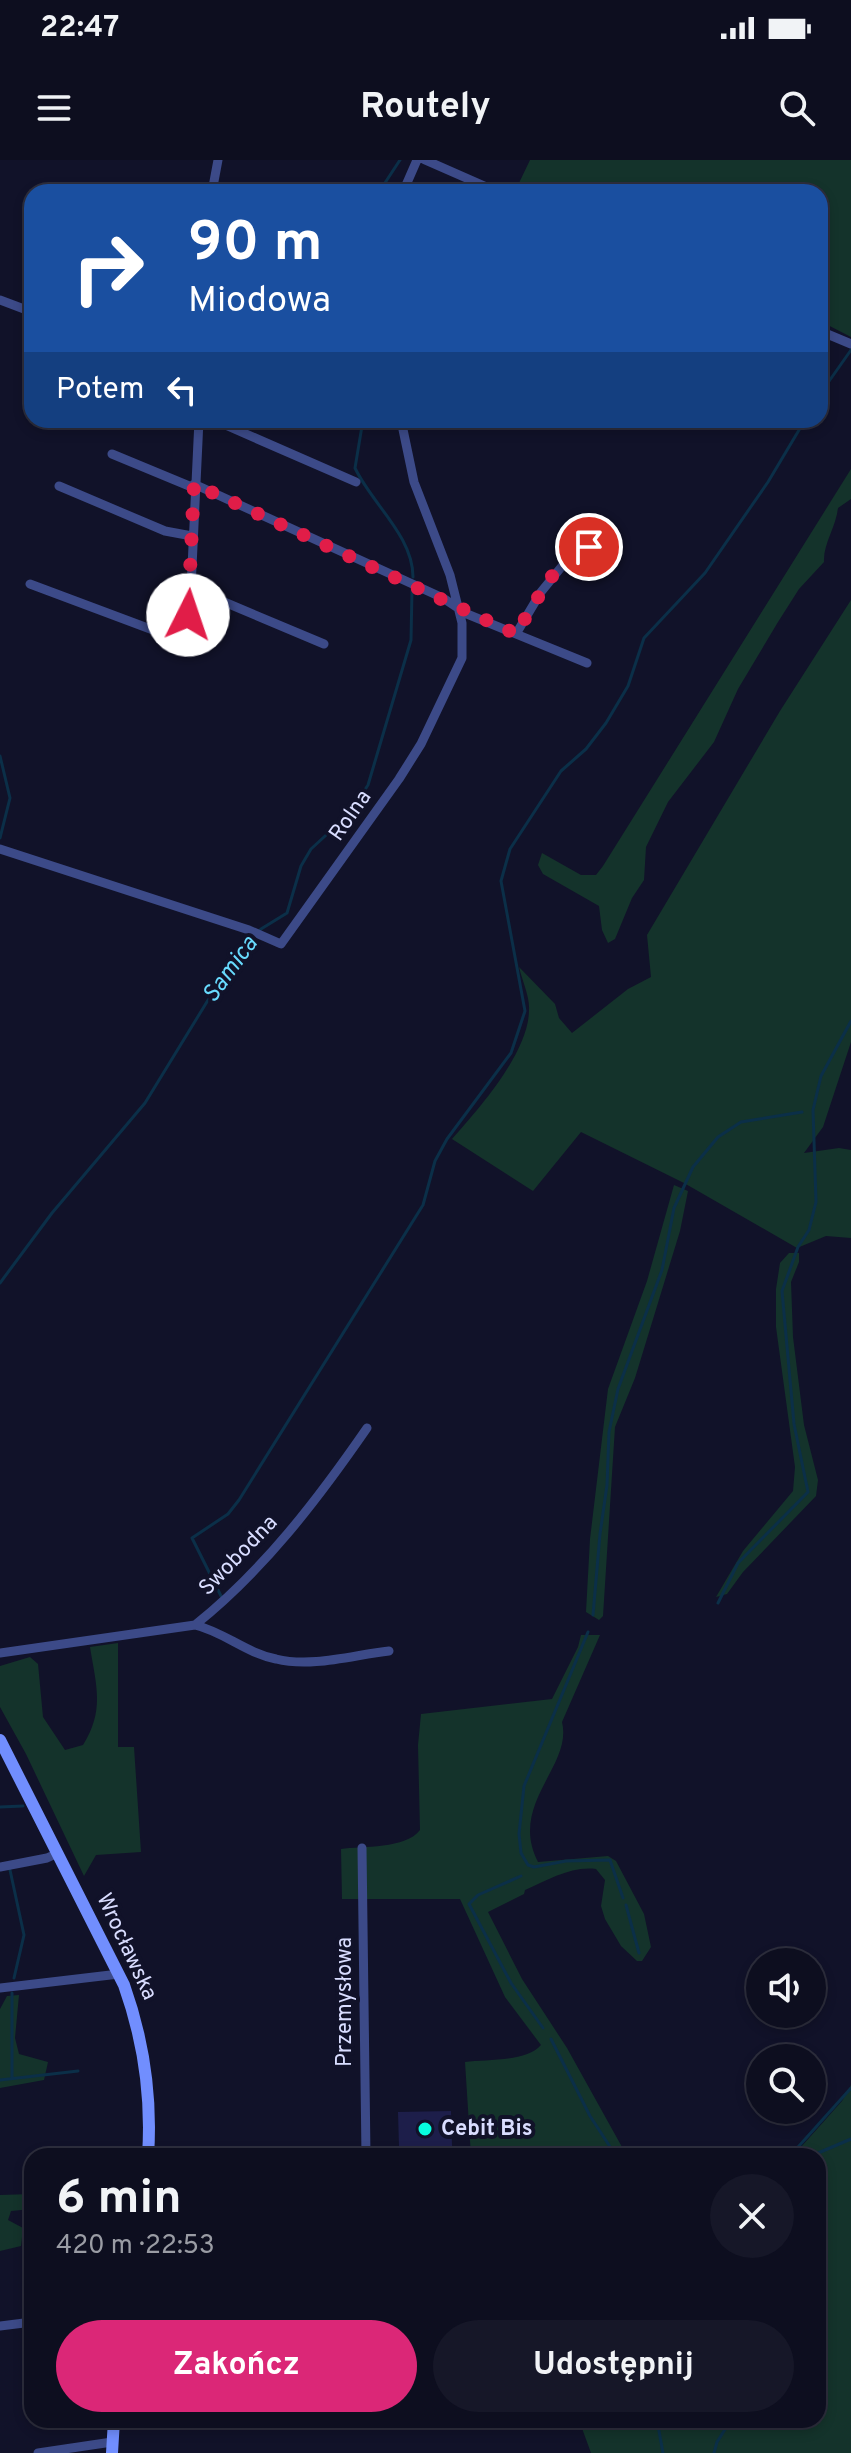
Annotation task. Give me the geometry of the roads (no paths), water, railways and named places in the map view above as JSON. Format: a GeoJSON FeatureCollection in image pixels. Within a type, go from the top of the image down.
{"type":"FeatureCollection","features":[{"type":"Feature","properties":{"kind":"main road","name":"Wrocławska"},"geometry":{"type":"LineString","coordinates":[[0,1740],[119,1974],[136,2017],[146,2066],[149,2148]]}},
{"type":"Feature","properties":{"kind":"main road"},"geometry":{"type":"LineString","coordinates":[[112,2448],[113,2428]]}},
{"type":"Feature","properties":{"kind":"street"},"geometry":{"type":"LineString","coordinates":[[214,184],[218,160]]}},
{"type":"Feature","properties":{"kind":"street"},"geometry":{"type":"LineString","coordinates":[[406,184],[417,160]]}},
{"type":"Feature","properties":{"kind":"street"},"geometry":{"type":"LineString","coordinates":[[425,160],[480,184]]}},
{"type":"Feature","properties":{"kind":"street"},"geometry":{"type":"LineString","coordinates":[[0,300],[24,309]]}},
{"type":"Feature","properties":{"kind":"street"},"geometry":{"type":"LineString","coordinates":[[828,334],[850,344]]}},
{"type":"Feature","properties":{"kind":"street"},"geometry":{"type":"LineString","coordinates":[[30,584],[185,642],[191,588],[198,428]]}},
{"type":"Feature","properties":{"kind":"street"},"geometry":{"type":"LineString","coordinates":[[232,428],[356,482]]}},
{"type":"Feature","properties":{"kind":"street","name":"Rolna"},"geometry":{"type":"LineString","coordinates":[[0,849],[281,944],[357,841],[421,744],[462,658],[462,623],[450,575],[414,482],[403,428]]}},
{"type":"Feature","properties":{"kind":"street"},"geometry":{"type":"LineString","coordinates":[[112,454],[194,486],[457,605],[467,614],[587,663]]}},
{"type":"Feature","properties":{"kind":"street"},"geometry":{"type":"LineString","coordinates":[[59,486],[165,531],[192,536]]}},
{"type":"Feature","properties":{"kind":"street"},"geometry":{"type":"LineString","coordinates":[[516,634],[541,592],[576,549],[589,547]]}},
{"type":"Feature","properties":{"kind":"street"},"geometry":{"type":"LineString","coordinates":[[191,588],[324,644]]}},
{"type":"Feature","properties":{"kind":"street","name":"Swobodna"},"geometry":{"type":"LineString","coordinates":[[0,1653],[195,1625],[216,1608],[304,1514],[367,1428]]}},
{"type":"Feature","properties":{"kind":"street"},"geometry":{"type":"LineString","coordinates":[[195,1625],[214,1630],[240,1647],[275,1659],[304,1664],[389,1651]]}},
{"type":"Feature","properties":{"kind":"street","name":"Przemysłowa"},"geometry":{"type":"LineString","coordinates":[[362,1848],[366,2148]]}},
{"type":"Feature","properties":{"kind":"street"},"geometry":{"type":"LineString","coordinates":[[0,1867],[58,1853]]}},
{"type":"Feature","properties":{"kind":"street"},"geometry":{"type":"LineString","coordinates":[[0,1988],[119,1974]]}},
{"type":"Feature","properties":{"kind":"street"},"geometry":{"type":"LineString","coordinates":[[0,2326],[24,2323]]}},
{"type":"Feature","properties":{"kind":"street"},"geometry":{"type":"LineString","coordinates":[[38,2453],[112,2448]]}},
{"type":"Feature","properties":{"kind":"waterway","name":"Samica"},"geometry":{"type":"LineString","coordinates":[[384,184],[400,160]]}},
{"type":"Feature","properties":{"kind":"waterway"},"geometry":{"type":"LineString","coordinates":[[828,383],[851,350]]}},
{"type":"Feature","properties":{"kind":"waterway","name":"Samica"},"geometry":{"type":"LineString","coordinates":[[362,428],[355,468],[399,534],[411,562],[413,577]]}},
{"type":"Feature","properties":{"kind":"waterway"},"geometry":{"type":"LineString","coordinates":[[221,1596],[192,1538],[228,1514],[239,1500],[423,1205],[435,1161],[447,1139],[511,1053],[525,1011],[501,881],[510,849],[561,771],[586,749],[606,723],[628,686],[644,638],[705,573],[768,482],[800,428]]}},
{"type":"Feature","properties":{"kind":"waterway","name":"Samica"},"geometry":{"type":"LineString","coordinates":[[0,1283],[52,1213],[145,1103],[235,956],[261,929],[287,913],[301,866],[311,849],[350,813],[368,785],[411,640],[412,590]]}},
{"type":"Feature","properties":{"kind":"waterway"},"geometry":{"type":"LineString","coordinates":[[0,756],[10,798],[0,838]]}},
{"type":"Feature","properties":{"kind":"waterway"},"geometry":{"type":"LineString","coordinates":[[718,1603],[738,1563],[808,1492],[794,1424],[782,1291],[798,1247],[809,1230],[816,1202],[813,1110],[821,1076],[851,1021]]}},
{"type":"Feature","properties":{"kind":"waterway"},"geometry":{"type":"LineString","coordinates":[[593,1615],[607,1485],[609,1432],[618,1389],[662,1270],[674,1208],[693,1167],[718,1137],[741,1122],[802,1112]]}},
{"type":"Feature","properties":{"kind":"waterway"},"geometry":{"type":"LineString","coordinates":[[588,1632],[524,1786],[519,1834],[521,1853],[528,1865],[534,1867],[566,1861],[610,1860],[623,1898]]}},
{"type":"Feature","properties":{"kind":"waterway"},"geometry":{"type":"LineString","coordinates":[[0,1807],[23,1806]]}},
{"type":"Feature","properties":{"kind":"waterway"},"geometry":{"type":"LineString","coordinates":[[10,1870],[24,1935],[14,1978]]}},
{"type":"Feature","properties":{"kind":"waterway"},"geometry":{"type":"LineString","coordinates":[[521,1876],[478,1895],[469,1904],[511,1983],[543,2028]]}},
{"type":"Feature","properties":{"kind":"waterway"},"geometry":{"type":"LineString","coordinates":[[626,1905],[639,1953]]}},
{"type":"Feature","properties":{"kind":"waterway"},"geometry":{"type":"LineString","coordinates":[[12,1993],[12,2077]]}},
{"type":"Feature","properties":{"kind":"waterway"},"geometry":{"type":"LineString","coordinates":[[551,2039],[590,2116],[611,2148]]}},
{"type":"Feature","properties":{"kind":"waterway"},"geometry":{"type":"LineString","coordinates":[[0,2080],[78,2071]]}},
{"type":"Feature","properties":{"kind":"waterway"},"geometry":{"type":"LineString","coordinates":[[797,2148],[851,2088]]}},
{"type":"Feature","properties":{"kind":"waterway"},"geometry":{"type":"LineString","coordinates":[[826,2150],[851,2139]]}},
{"type":"Feature","properties":{"kind":"waterway"},"geometry":{"type":"LineString","coordinates":[[658,2428],[663,2453]]}},
{"type":"Feature","properties":{"kind":"waterway"},"geometry":{"type":"LineString","coordinates":[[714,2453],[726,2428]]}},
{"type":"Feature","properties":{"kind":"place","name":"Cebit Bis"},"geometry":{"type":"Point","coordinates":[425,2129]}}]}
